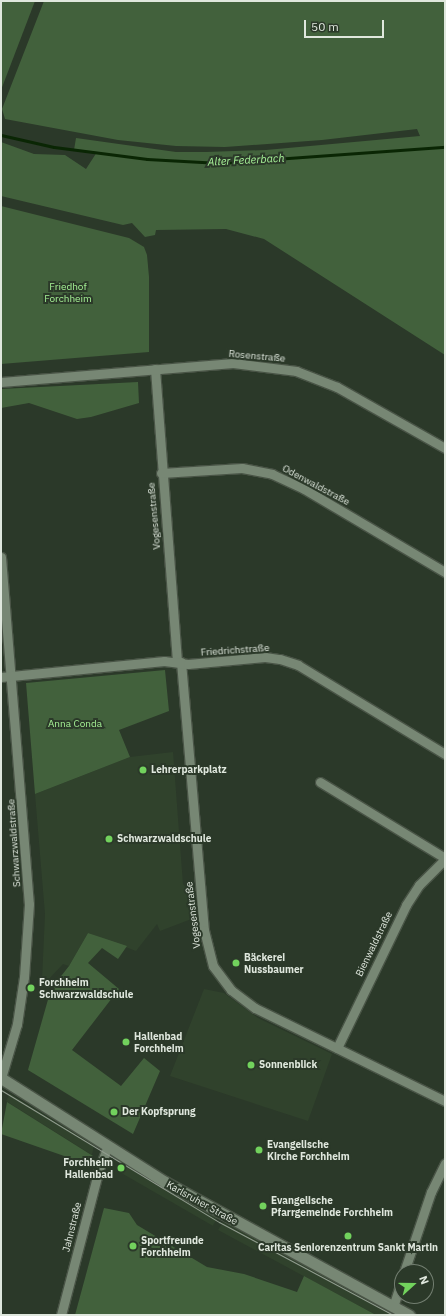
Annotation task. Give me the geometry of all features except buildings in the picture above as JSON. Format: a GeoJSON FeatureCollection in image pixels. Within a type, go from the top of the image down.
{"type":"FeatureCollection","features":[{"type":"Feature","properties":{"kind":"street","name":"Rosenstraße"},"geometry":{"type":"LineString","coordinates":[[1,382],[233,363],[296,371],[337,387],[445,448]]}},
{"type":"Feature","properties":{"kind":"street","name":"Vogesenstraße"},"geometry":{"type":"LineString","coordinates":[[155,369],[161,473],[203,919],[210,958],[223,980],[242,999],[336,1048],[445,1101]]}},
{"type":"Feature","properties":{"kind":"street","name":"Odenwaldstraße"},"geometry":{"type":"LineString","coordinates":[[161,473],[242,468],[272,474],[304,489],[445,572]]}},
{"type":"Feature","properties":{"kind":"street","name":"Schwarzwaldstraße"},"geometry":{"type":"LineString","coordinates":[[1,557],[29,904],[24,977],[17,1024],[1,1078]]}},
{"type":"Feature","properties":{"kind":"street","name":"Friedrichstraße"},"geometry":{"type":"LineString","coordinates":[[1,677],[179,662],[188,664],[264,657],[289,661],[445,754]]}},
{"type":"Feature","properties":{"kind":"street"},"geometry":{"type":"LineString","coordinates":[[320,782],[445,859]]}},
{"type":"Feature","properties":{"kind":"street","name":"Bienwaldstraße"},"geometry":{"type":"LineString","coordinates":[[336,1048],[406,905],[419,886],[445,859]]}},
{"type":"Feature","properties":{"kind":"street","name":"Karlsruher Straße"},"geometry":{"type":"LineString","coordinates":[[1,1078],[164,1182],[409,1315]]}},
{"type":"Feature","properties":{"kind":"street","name":"Jahnstraße"},"geometry":{"type":"LineString","coordinates":[[61,1315],[94,1188],[108,1146]]}},
{"type":"Feature","properties":{"kind":"street"},"geometry":{"type":"LineString","coordinates":[[407,1264],[441,1180],[445,1163]]}},
{"type":"Feature","properties":{"kind":"shaded area","name":"Schwarzwaldschule"},"geometry":{"type":"Polygon","coordinates":[[[173,752],[183,884],[191,894],[194,918],[160,931],[157,924],[136,951],[88,933],[69,966],[63,964],[47,981],[42,980],[45,914],[35,794],[130,757],[173,752]]]}},
{"type":"Feature","properties":{"kind":"shaded area","name":"Sonnenblick"},"geometry":{"type":"Polygon","coordinates":[[[204,989],[224,993],[258,1018],[332,1054],[308,1121],[170,1076],[204,989]]]}},
{"type":"Feature","properties":{"kind":"shaded area"},"geometry":{"type":"Polygon","coordinates":[[[10,1094],[94,1145],[92,1155],[6,1101],[10,1094]]]}},
{"type":"Feature","properties":{"kind":"shaded area"},"geometry":{"type":"Polygon","coordinates":[[[122,1163],[217,1218],[213,1226],[118,1171],[122,1163]]]}},
{"type":"Feature","properties":{"kind":"shaded area"},"geometry":{"type":"Polygon","coordinates":[[[223,1222],[398,1315],[376,1315],[218,1230],[223,1222]]]}},
{"type":"Feature","properties":{"kind":"green space"},"geometry":{"type":"Polygon","coordinates":[[[1,1],[35,1],[1,90],[1,1]]]}},
{"type":"Feature","properties":{"kind":"green space"},"geometry":{"type":"Polygon","coordinates":[[[44,1],[445,1],[445,355],[264,239],[226,229],[156,230],[155,235],[145,237],[132,223],[123,225],[1,196],[1,142],[34,154],[65,155],[86,169],[97,152],[74,150],[76,138],[176,152],[206,152],[266,150],[420,136],[417,129],[322,140],[225,147],[176,146],[118,140],[5,119],[2,109],[44,1]]]}},
{"type":"Feature","properties":{"kind":"green space","name":"Friedhof Forchheim"},"geometry":{"type":"Polygon","coordinates":[[[1,206],[129,238],[144,247],[147,255],[149,277],[149,352],[1,364],[1,206]]]}},
{"type":"Feature","properties":{"kind":"green space"},"geometry":{"type":"Polygon","coordinates":[[[138,382],[139,403],[91,417],[77,419],[29,403],[1,408],[1,389],[138,382]]]}},
{"type":"Feature","properties":{"kind":"green space","name":"Anna Conda"},"geometry":{"type":"Polygon","coordinates":[[[165,670],[169,711],[119,730],[130,757],[35,794],[26,683],[165,670]]]}},
{"type":"Feature","properties":{"kind":"green space"},"geometry":{"type":"Polygon","coordinates":[[[88,933],[127,946],[118,959],[102,948],[88,963],[119,989],[72,1050],[121,1086],[144,1058],[160,1071],[133,1134],[28,1070],[51,989],[69,966],[88,933]]]}},
{"type":"Feature","properties":{"kind":"green space"},"geometry":{"type":"Polygon","coordinates":[[[7,1102],[93,1156],[90,1165],[1,1134],[7,1102]]]}},
{"type":"Feature","properties":{"kind":"green space","name":"Sportfreunde Forchheim"},"geometry":{"type":"Polygon","coordinates":[[[104,1208],[129,1213],[137,1225],[207,1267],[244,1274],[297,1292],[304,1276],[376,1315],[75,1315],[104,1208]]]}},
{"type":"Feature","properties":{"kind":"waterway","name":"Alter Federbach"},"geometry":{"type":"LineString","coordinates":[[1,135],[54,147],[147,159],[220,163],[445,147]]}},
{"type":"Feature","properties":{"kind":"tram line"},"geometry":{"type":"LineString","coordinates":[[1,1090],[219,1222],[393,1315]]}},
{"type":"Feature","properties":{"kind":"place","name":"Lehrerparkplatz"},"geometry":{"type":"Point","coordinates":[143,770]}},
{"type":"Feature","properties":{"kind":"place","name":"Schwarzwaldschule"},"geometry":{"type":"Point","coordinates":[109,839]}},
{"type":"Feature","properties":{"kind":"place","name":"Bäckerei Nussbaumer"},"geometry":{"type":"Point","coordinates":[236,963]}},
{"type":"Feature","properties":{"kind":"place","name":"Forchheim Schwarzwaldschule"},"geometry":{"type":"Point","coordinates":[31,988]}},
{"type":"Feature","properties":{"kind":"place","name":"Hallenbad Forchheim"},"geometry":{"type":"Point","coordinates":[126,1042]}},
{"type":"Feature","properties":{"kind":"place","name":"Sonnenblick"},"geometry":{"type":"Point","coordinates":[251,1065]}},
{"type":"Feature","properties":{"kind":"place","name":"Der Kopfsprung"},"geometry":{"type":"Point","coordinates":[114,1112]}},
{"type":"Feature","properties":{"kind":"place","name":"Evangelische Kirche Forchheim"},"geometry":{"type":"Point","coordinates":[259,1150]}},
{"type":"Feature","properties":{"kind":"place","name":"Forchheim Hallenbad"},"geometry":{"type":"Point","coordinates":[121,1168]}},
{"type":"Feature","properties":{"kind":"place","name":"Evangelische Pfarrgemeinde Forchheim"},"geometry":{"type":"Point","coordinates":[263,1206]}},
{"type":"Feature","properties":{"kind":"place","name":"Caritas Seniorenzentrum Sankt Martin"},"geometry":{"type":"Point","coordinates":[348,1236]}},
{"type":"Feature","properties":{"kind":"place","name":"Sportfreunde Forchheim"},"geometry":{"type":"Point","coordinates":[133,1246]}}]}
